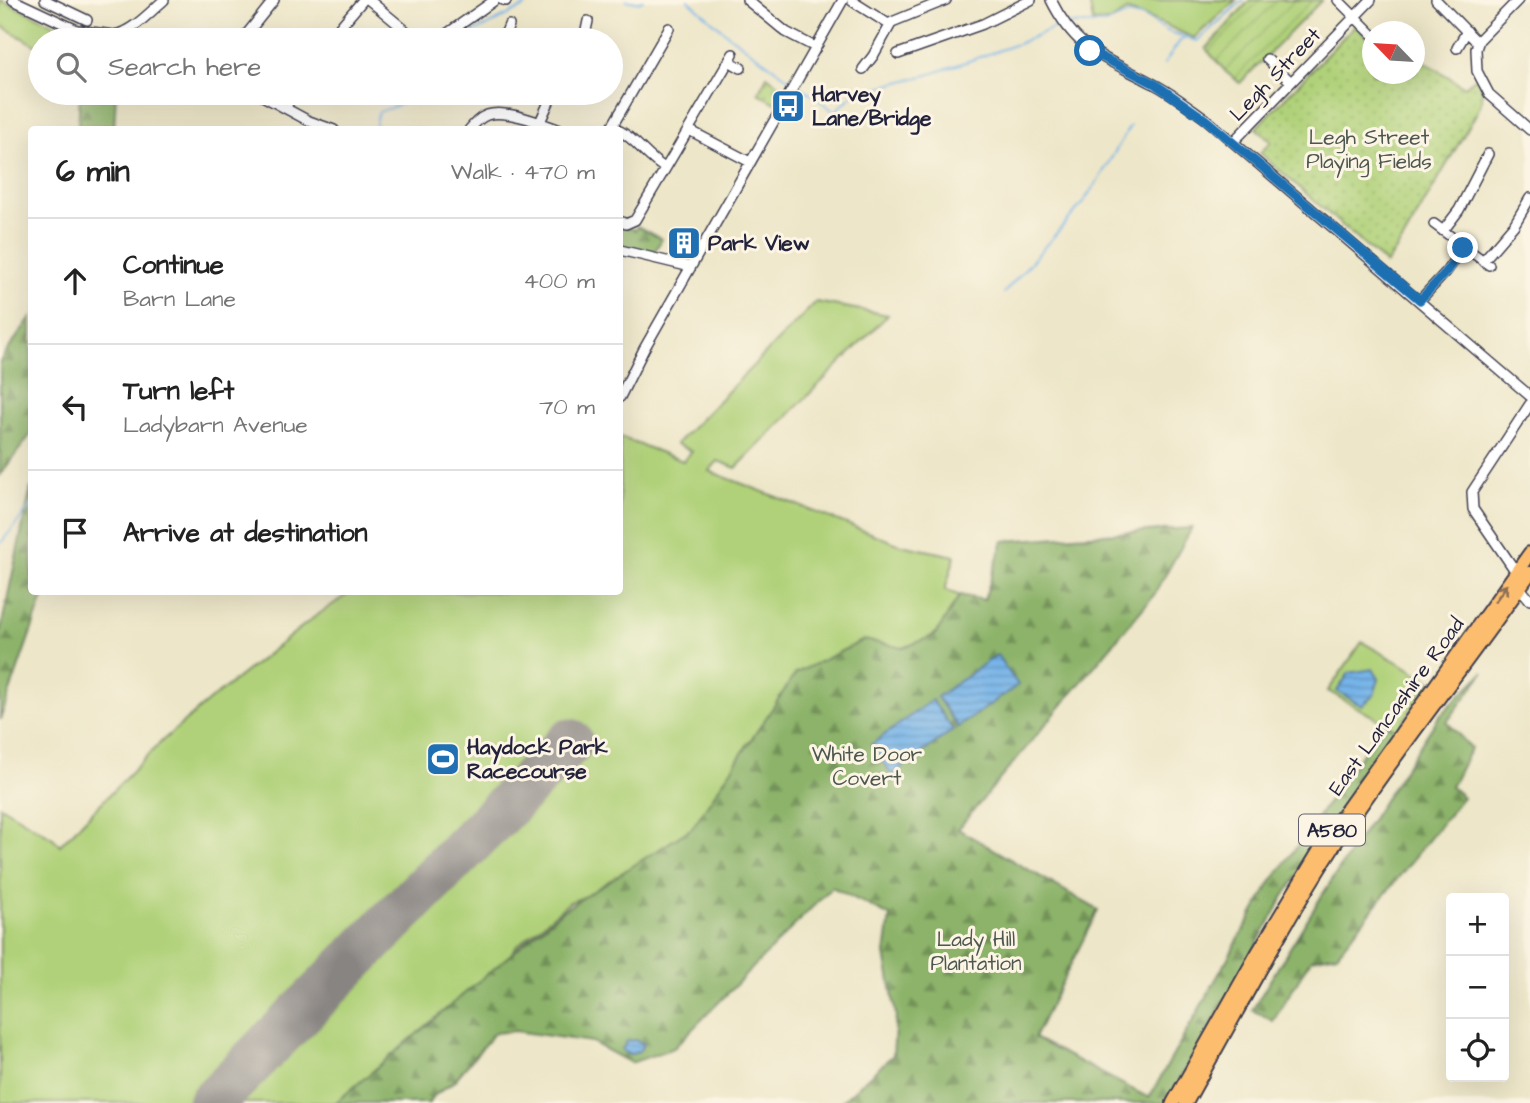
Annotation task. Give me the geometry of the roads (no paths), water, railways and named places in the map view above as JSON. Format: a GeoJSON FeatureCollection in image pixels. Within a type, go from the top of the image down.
{"type":"FeatureCollection","features":[{"type":"Feature","properties":{"kind":"highway","name":"East Lancashire Road"},"geometry":{"type":"LineString","coordinates":[[1173,1103],[1256,954],[1330,833],[1530,553]]}},
{"type":"Feature","properties":{"kind":"highway","name":"East Lancashire Road"},"geometry":{"type":"LineString","coordinates":[[1185,1103],[1339,838],[1388,766],[1530,573]]}},
{"type":"Feature","properties":{"kind":"street"},"geometry":{"type":"LineString","coordinates":[[13,0],[73,28]]}},
{"type":"Feature","properties":{"kind":"street"},"geometry":{"type":"LineString","coordinates":[[45,0],[87,20]]}},
{"type":"Feature","properties":{"kind":"street"},"geometry":{"type":"LineString","coordinates":[[129,28],[164,0]]}},
{"type":"Feature","properties":{"kind":"street"},"geometry":{"type":"LineString","coordinates":[[252,28],[274,0]]}},
{"type":"Feature","properties":{"kind":"street"},"geometry":{"type":"LineString","coordinates":[[339,28],[363,0]]}},
{"type":"Feature","properties":{"kind":"street"},"geometry":{"type":"LineString","coordinates":[[369,0],[403,28]]}},
{"type":"Feature","properties":{"kind":"street"},"geometry":{"type":"LineString","coordinates":[[456,28],[495,0]]}},
{"type":"Feature","properties":{"kind":"street"},"geometry":{"type":"LineString","coordinates":[[747,0],[786,32],[815,47]]}},
{"type":"Feature","properties":{"kind":"street"},"geometry":{"type":"LineString","coordinates":[[863,69],[894,20],[946,0]]}},
{"type":"Feature","properties":{"kind":"street"},"geometry":{"type":"LineString","coordinates":[[898,54],[983,24],[1031,0]]}},
{"type":"Feature","properties":{"kind":"street"},"geometry":{"type":"LineString","coordinates":[[1051,0],[1065,26],[1090,51],[1175,97],[1233,142],[1530,396]]}},
{"type":"Feature","properties":{"kind":"street"},"geometry":{"type":"LineString","coordinates":[[1338,0],[1362,24]]}},
{"type":"Feature","properties":{"kind":"street","name":"Legh Street"},"geometry":{"type":"LineString","coordinates":[[1233,142],[1371,0]]}},
{"type":"Feature","properties":{"kind":"street"},"geometry":{"type":"LineString","coordinates":[[1436,0],[1478,43]]}},
{"type":"Feature","properties":{"kind":"street"},"geometry":{"type":"LineString","coordinates":[[1518,0],[1478,43],[1477,71],[1484,88],[1530,130]]}},
{"type":"Feature","properties":{"kind":"street"},"geometry":{"type":"LineString","coordinates":[[623,391],[643,349],[842,1],[890,25]]}},
{"type":"Feature","properties":{"kind":"street"},"geometry":{"type":"LineString","coordinates":[[587,28],[588,21]]}},
{"type":"Feature","properties":{"kind":"street"},"geometry":{"type":"LineString","coordinates":[[616,126],[667,32],[675,43]]}},
{"type":"Feature","properties":{"kind":"street"},"geometry":{"type":"LineString","coordinates":[[1457,48],[1467,32]]}},
{"type":"Feature","properties":{"kind":"street"},"geometry":{"type":"LineString","coordinates":[[910,50],[914,61]]}},
{"type":"Feature","properties":{"kind":"street"},"geometry":{"type":"LineString","coordinates":[[623,222],[635,220],[731,57],[741,68]]}},
{"type":"Feature","properties":{"kind":"street"},"geometry":{"type":"LineString","coordinates":[[1268,59],[1291,82]]}},
{"type":"Feature","properties":{"kind":"street"},"geometry":{"type":"LineString","coordinates":[[280,105],[322,126]]}},
{"type":"Feature","properties":{"kind":"street"},"geometry":{"type":"LineString","coordinates":[[540,122],[548,105]]}},
{"type":"Feature","properties":{"kind":"street"},"geometry":{"type":"LineString","coordinates":[[473,126],[481,118],[495,114],[550,126]]}},
{"type":"Feature","properties":{"kind":"street"},"geometry":{"type":"LineString","coordinates":[[689,130],[750,162]]}},
{"type":"Feature","properties":{"kind":"street"},"geometry":{"type":"LineString","coordinates":[[623,134],[634,139],[650,157],[665,167]]}},
{"type":"Feature","properties":{"kind":"street"},"geometry":{"type":"LineString","coordinates":[[1443,231],[1459,210],[1480,162],[1488,154]]}},
{"type":"Feature","properties":{"kind":"street"},"geometry":{"type":"LineString","coordinates":[[1434,223],[1463,248],[1486,263],[1529,205]]}},
{"type":"Feature","properties":{"kind":"street"},"geometry":{"type":"LineString","coordinates":[[1420,300],[1446,272],[1463,248]]}},
{"type":"Feature","properties":{"kind":"street"},"geometry":{"type":"LineString","coordinates":[[623,251],[691,267]]}},
{"type":"Feature","properties":{"kind":"street"},"geometry":{"type":"LineString","coordinates":[[1516,572],[1473,509],[1472,492],[1530,404]]}},
{"type":"Feature","properties":{"kind":"street"},"geometry":{"type":"LineString","coordinates":[[1520,588],[1530,600]]}},
{"type":"Feature","properties":{"kind":"water"},"geometry":{"type":"Polygon","coordinates":[[[997,655],[1018,685],[958,727],[937,697],[997,655]]]}},
{"type":"Feature","properties":{"kind":"water"},"geometry":{"type":"Polygon","coordinates":[[[1373,669],[1379,679],[1374,695],[1362,706],[1337,691],[1349,673],[1373,669]]]}},
{"type":"Feature","properties":{"kind":"water"},"geometry":{"type":"Polygon","coordinates":[[[932,700],[953,730],[892,775],[871,745],[932,700]]]}},
{"type":"Feature","properties":{"kind":"water"},"geometry":{"type":"Polygon","coordinates":[[[635,1040],[644,1044],[639,1051],[629,1055],[622,1050],[627,1041],[635,1040]]]}},
{"type":"Feature","properties":{"kind":"waterway"},"geometry":{"type":"LineString","coordinates":[[482,28],[524,7],[531,0]]}},
{"type":"Feature","properties":{"kind":"waterway"},"geometry":{"type":"LineString","coordinates":[[626,0],[643,0]]}},
{"type":"Feature","properties":{"kind":"waterway"},"geometry":{"type":"LineString","coordinates":[[688,0],[731,37],[792,81]]}},
{"type":"Feature","properties":{"kind":"waterway"},"geometry":{"type":"LineString","coordinates":[[1069,24],[1105,24],[1128,14],[1143,16],[1167,31],[1197,41],[1243,0]]}},
{"type":"Feature","properties":{"kind":"waterway"},"geometry":{"type":"LineString","coordinates":[[800,86],[835,112],[855,93],[931,74],[1020,43],[1060,25]]}},
{"type":"Feature","properties":{"kind":"waterway"},"geometry":{"type":"LineString","coordinates":[[1164,64],[1185,38]]}},
{"type":"Feature","properties":{"kind":"waterway"},"geometry":{"type":"LineString","coordinates":[[376,126],[379,112],[398,105]]}},
{"type":"Feature","properties":{"kind":"waterway"},"geometry":{"type":"LineString","coordinates":[[1004,293],[1082,204],[1130,126]]}},
{"type":"Feature","properties":{"kind":"waterway"},"geometry":{"type":"LineString","coordinates":[[0,544],[28,509]]}},
{"type":"Feature","properties":{"kind":"place","name":"Harvey Lane/Bridge"},"geometry":{"type":"Point","coordinates":[788,106]}},
{"type":"Feature","properties":{"kind":"place","name":"Park View"},"geometry":{"type":"Point","coordinates":[684,243]}},
{"type":"Feature","properties":{"kind":"place","name":"Haydock Park Racecourse"},"geometry":{"type":"Point","coordinates":[443,759]}},
{"type":"Feature","properties":{"kind":"park label","name":"Legh Street Playing Fields"},"geometry":{"type":"Point","coordinates":[1369,149]}},
{"type":"Feature","properties":{"kind":"park label","name":"White Door Covert"},"geometry":{"type":"Point","coordinates":[867,766]}},
{"type":"Feature","properties":{"kind":"park label","name":"Lady Hill Plantation"},"geometry":{"type":"Point","coordinates":[976,951]}}]}
